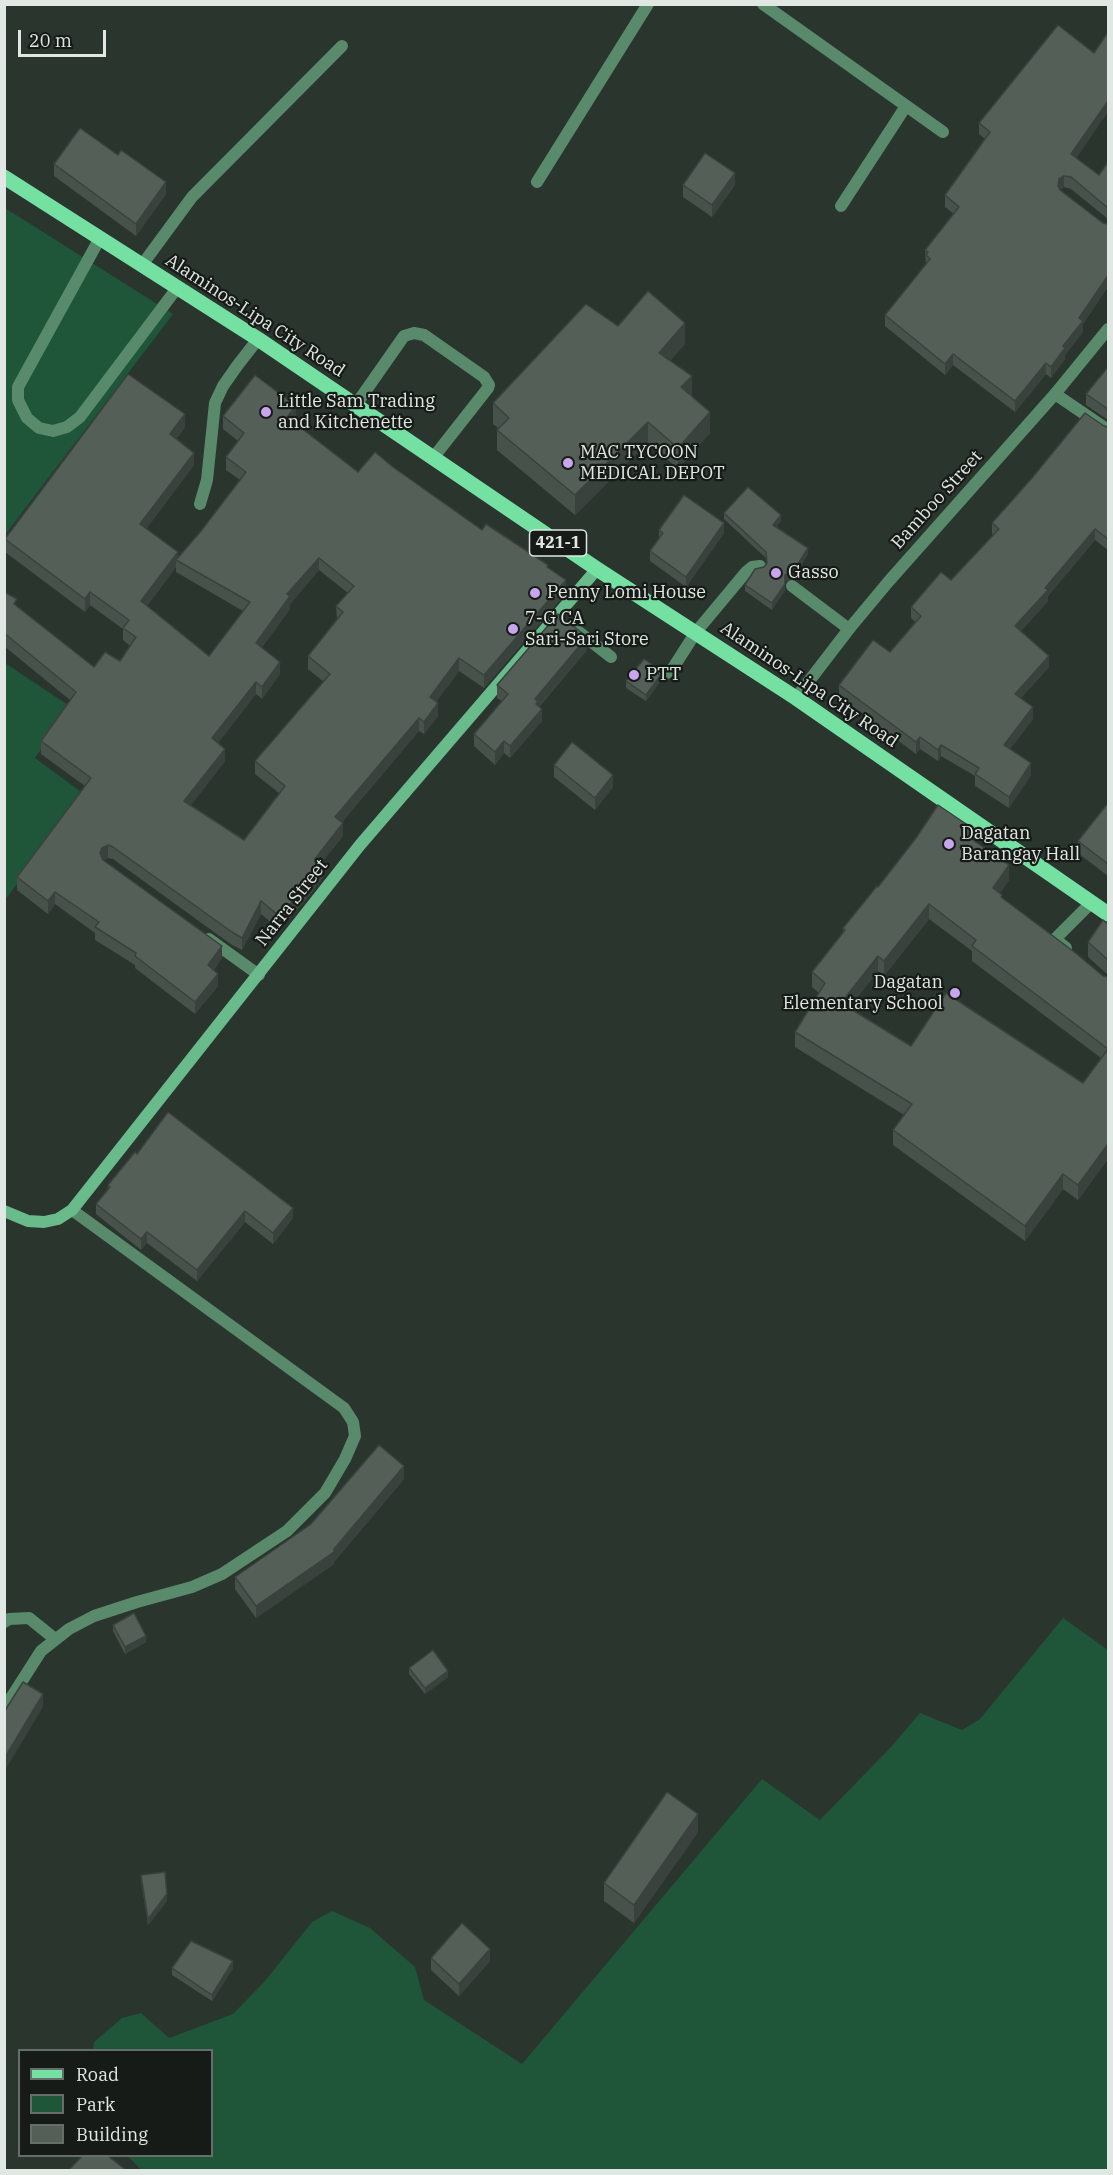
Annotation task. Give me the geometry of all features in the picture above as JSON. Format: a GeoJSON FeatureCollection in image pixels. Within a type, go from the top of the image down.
{"type":"FeatureCollection","features":[{"type":"Feature","properties":{"kind":"main road","name":"Alaminos-Lipa City Road"},"geometry":{"type":"LineString","coordinates":[[4,177],[258,339],[597,569],[796,699],[1108,914]]}},
{"type":"Feature","properties":{"kind":"street"},"geometry":{"type":"LineString","coordinates":[[537,182],[648,4]]}},
{"type":"Feature","properties":{"kind":"street"},"geometry":{"type":"LineString","coordinates":[[763,4],[943,132]]}},
{"type":"Feature","properties":{"kind":"street"},"geometry":{"type":"LineString","coordinates":[[142,265],[192,197],[342,46]]}},
{"type":"Feature","properties":{"kind":"street"},"geometry":{"type":"LineString","coordinates":[[841,206],[906,106]]}},
{"type":"Feature","properties":{"kind":"street"},"geometry":{"type":"LineString","coordinates":[[100,238],[18,387],[18,400],[27,418],[39,428],[53,431],[67,427],[80,417],[177,288]]}},
{"type":"Feature","properties":{"kind":"street","name":"Bamboo Street"},"geometry":{"type":"LineString","coordinates":[[796,699],[849,629],[1108,331]]}},
{"type":"Feature","properties":{"kind":"street"},"geometry":{"type":"LineString","coordinates":[[355,406],[404,336],[414,333],[424,335],[484,377],[489,385],[433,458]]}},
{"type":"Feature","properties":{"kind":"street"},"geometry":{"type":"LineString","coordinates":[[201,504],[207,480],[216,403],[232,372],[258,339]]}},
{"type":"Feature","properties":{"kind":"street"},"geometry":{"type":"LineString","coordinates":[[1055,394],[1108,430]]}},
{"type":"Feature","properties":{"kind":"street"},"geometry":{"type":"LineString","coordinates":[[664,675],[673,668],[696,632],[746,572],[752,567],[760,566]]}},
{"type":"Feature","properties":{"kind":"street","name":"Narra Street"},"geometry":{"type":"LineString","coordinates":[[4,1211],[28,1221],[44,1222],[58,1219],[72,1210],[360,845],[597,569]]}},
{"type":"Feature","properties":{"kind":"street"},"geometry":{"type":"LineString","coordinates":[[792,586],[849,629]]}},
{"type":"Feature","properties":{"kind":"street"},"geometry":{"type":"LineString","coordinates":[[557,615],[611,657]]}},
{"type":"Feature","properties":{"kind":"street"},"geometry":{"type":"LineString","coordinates":[[1073,954],[1051,935],[1091,903]]}},
{"type":"Feature","properties":{"kind":"street"},"geometry":{"type":"LineString","coordinates":[[202,934],[258,975]]}},
{"type":"Feature","properties":{"kind":"street"},"geometry":{"type":"LineString","coordinates":[[4,1709],[41,1651],[55,1639],[94,1616],[192,1587],[222,1574],[287,1531],[325,1493],[345,1460],[355,1436],[353,1422],[344,1408],[72,1210]]}},
{"type":"Feature","properties":{"kind":"street"},"geometry":{"type":"LineString","coordinates":[[4,1622],[9,1619],[29,1618],[55,1639]]}},
{"type":"Feature","properties":{"kind":"green space"},"geometry":{"type":"Polygon","coordinates":[[[5,208],[173,314],[5,535],[5,208]]]}},
{"type":"Feature","properties":{"kind":"green space"},"geometry":{"type":"Polygon","coordinates":[[[5,663],[71,707],[35,758],[84,794],[5,900],[5,663]]]}},
{"type":"Feature","properties":{"kind":"green space"},"geometry":{"type":"Polygon","coordinates":[[[1063,1618],[1108,1650],[1108,2170],[141,2170],[129,2157],[213,2157],[213,2049],[93,2049],[94,2042],[122,2018],[141,2013],[169,2038],[233,2014],[265,1981],[312,1922],[332,1911],[370,1928],[415,1967],[424,2000],[522,2064],[762,1779],[820,1820],[891,1747],[920,1713],[962,1730],[980,1719],[1063,1618]]]}},
{"type":"Feature","properties":{"kind":"building"},"geometry":{"type":"Polygon","coordinates":[[[1058,25],[1094,53],[1108,32],[1108,101],[1071,154],[1099,175],[1108,162],[1108,208],[1071,177],[1064,176],[1059,179],[1058,186],[1060,190],[1103,223],[1108,224],[1108,278],[1079,318],[1083,321],[1063,346],[1065,348],[1051,367],[1046,363],[1015,401],[953,354],[945,364],[885,315],[930,259],[925,250],[959,207],[945,195],[990,132],[979,123],[1058,25]]]}},
{"type":"Feature","properties":{"kind":"building"},"geometry":{"type":"Polygon","coordinates":[[[80,128],[118,155],[121,150],[166,182],[136,224],[54,164],[80,128]]]}},
{"type":"Feature","properties":{"kind":"building"},"geometry":{"type":"Polygon","coordinates":[[[705,153],[735,173],[712,205],[683,185],[705,153]]]}},
{"type":"Feature","properties":{"kind":"building"},"geometry":{"type":"Polygon","coordinates":[[[648,291],[685,323],[659,353],[692,376],[681,387],[710,412],[678,448],[648,422],[575,495],[497,430],[509,418],[493,403],[586,304],[618,326],[648,291]]]}},
{"type":"Feature","properties":{"kind":"building"},"geometry":{"type":"Polygon","coordinates":[[[1108,367],[1108,409],[1086,394],[1108,367]]]}},
{"type":"Feature","properties":{"kind":"building"},"geometry":{"type":"Polygon","coordinates":[[[128,374],[185,414],[170,434],[194,453],[140,524],[178,552],[141,601],[209,656],[250,602],[176,560],[246,472],[226,457],[244,433],[223,416],[255,375],[296,406],[287,417],[358,472],[375,452],[482,530],[486,524],[548,565],[547,567],[566,580],[484,675],[459,658],[430,697],[438,703],[424,722],[419,718],[335,817],[343,823],[315,859],[323,864],[310,882],[279,916],[261,901],[242,938],[113,847],[108,845],[102,848],[100,853],[103,860],[222,946],[208,965],[218,974],[195,1002],[135,956],[136,953],[95,927],[99,922],[55,892],[48,901],[17,877],[91,778],[41,741],[76,692],[4,633],[4,592],[17,599],[14,604],[94,667],[105,652],[120,661],[136,637],[123,628],[129,620],[90,592],[85,599],[5,539],[128,374]],[[319,558],[287,594],[290,596],[256,643],[280,662],[262,687],[256,682],[212,738],[225,749],[184,801],[244,840],[285,786],[255,761],[330,674],[308,656],[343,612],[336,606],[354,586],[319,558]]]}},
{"type":"Feature","properties":{"kind":"building"},"geometry":{"type":"Polygon","coordinates":[[[1085,413],[1108,427],[1108,539],[1095,529],[1045,588],[1048,590],[1015,626],[1049,656],[1015,694],[1033,707],[1004,745],[1031,763],[1009,797],[975,774],[979,768],[941,745],[938,750],[920,737],[916,742],[839,685],[873,640],[890,652],[921,616],[911,607],[941,572],[951,580],[999,529],[992,523],[1085,413]]]}},
{"type":"Feature","properties":{"kind":"building"},"geometry":{"type":"Polygon","coordinates":[[[748,487],[781,515],[773,525],[808,548],[793,572],[785,575],[785,584],[772,603],[745,585],[755,569],[764,567],[767,563],[766,552],[724,513],[748,487]]]}},
{"type":"Feature","properties":{"kind":"building"},"geometry":{"type":"Polygon","coordinates":[[[684,495],[724,523],[686,577],[650,551],[663,533],[659,530],[684,495]]]}},
{"type":"Feature","properties":{"kind":"building"},"geometry":{"type":"Polygon","coordinates":[[[558,614],[587,637],[535,699],[538,701],[536,704],[542,709],[510,746],[504,741],[495,752],[474,734],[508,694],[497,685],[558,614]]]}},
{"type":"Feature","properties":{"kind":"building"},"geometry":{"type":"Polygon","coordinates":[[[644,659],[656,667],[660,676],[646,695],[626,681],[644,659]]]}},
{"type":"Feature","properties":{"kind":"building"},"geometry":{"type":"Polygon","coordinates":[[[572,742],[613,775],[595,798],[554,765],[572,742]]]}},
{"type":"Feature","properties":{"kind":"building"},"geometry":{"type":"Polygon","coordinates":[[[1108,803],[1108,864],[1078,841],[1108,803]]]}},
{"type":"Feature","properties":{"kind":"building"},"geometry":{"type":"Polygon","coordinates":[[[938,805],[975,830],[970,838],[1009,865],[993,888],[1002,895],[1001,897],[1103,976],[1108,977],[1108,1049],[1108,1144],[1078,1185],[1063,1174],[1025,1226],[893,1130],[912,1104],[795,1032],[825,983],[812,972],[845,930],[843,928],[916,838],[938,805]],[[929,904],[884,961],[878,956],[841,1003],[911,1046],[946,993],[1083,1083],[1108,1049],[972,946],[976,940],[929,904]]]}},
{"type":"Feature","properties":{"kind":"building"},"geometry":{"type":"Polygon","coordinates":[[[1103,920],[1108,924],[1108,960],[1088,942],[1103,920]]]}},
{"type":"Feature","properties":{"kind":"building"},"geometry":{"type":"Polygon","coordinates":[[[168,1112],[293,1208],[273,1233],[245,1211],[197,1270],[147,1232],[141,1239],[96,1204],[110,1187],[108,1185],[135,1152],[137,1154],[168,1112]]]}},
{"type":"Feature","properties":{"kind":"building"},"geometry":{"type":"Polygon","coordinates":[[[379,1445],[404,1466],[334,1549],[334,1552],[256,1606],[235,1577],[311,1524],[379,1445]]]}},
{"type":"Feature","properties":{"kind":"building"},"geometry":{"type":"Polygon","coordinates":[[[134,1613],[146,1636],[125,1647],[113,1625],[134,1613]]]}},
{"type":"Feature","properties":{"kind":"building"},"geometry":{"type":"Polygon","coordinates":[[[433,1650],[448,1671],[425,1688],[409,1668],[433,1650]]]}},
{"type":"Feature","properties":{"kind":"building"},"geometry":{"type":"Polygon","coordinates":[[[23,1682],[43,1694],[4,1759],[4,1712],[23,1682]]]}},
{"type":"Feature","properties":{"kind":"building"},"geometry":{"type":"Polygon","coordinates":[[[667,1792],[698,1814],[634,1905],[604,1883],[667,1792]]]}},
{"type":"Feature","properties":{"kind":"building"},"geometry":{"type":"Polygon","coordinates":[[[165,1872],[167,1894],[148,1919],[141,1875],[165,1872]]]}},
{"type":"Feature","properties":{"kind":"building"},"geometry":{"type":"Polygon","coordinates":[[[462,1923],[490,1949],[459,1984],[431,1958],[462,1923]]]}},
{"type":"Feature","properties":{"kind":"building"},"geometry":{"type":"Polygon","coordinates":[[[191,1941],[233,1961],[212,1995],[172,1968],[191,1941]]]}},
{"type":"Feature","properties":{"kind":"building"},"geometry":{"type":"Polygon","coordinates":[[[81,2157],[109,2157],[126,2170],[69,2170],[81,2157]]]}},
{"type":"Feature","properties":{"kind":"place","name":"Little Sam Trading and Kitchenette"},"geometry":{"type":"Point","coordinates":[266,412]}},
{"type":"Feature","properties":{"kind":"place","name":"MAC TYCOON MEDICAL DEPOT"},"geometry":{"type":"Point","coordinates":[568,463]}},
{"type":"Feature","properties":{"kind":"place","name":"Gasso"},"geometry":{"type":"Point","coordinates":[776,573]}},
{"type":"Feature","properties":{"kind":"place","name":"Penny Lomi House"},"geometry":{"type":"Point","coordinates":[535,593]}},
{"type":"Feature","properties":{"kind":"place","name":"7-G CA Sari-Sari Store"},"geometry":{"type":"Point","coordinates":[513,629]}},
{"type":"Feature","properties":{"kind":"place","name":"PTT"},"geometry":{"type":"Point","coordinates":[634,675]}},
{"type":"Feature","properties":{"kind":"place","name":"Dagatan Barangay Hall"},"geometry":{"type":"Point","coordinates":[949,844]}},
{"type":"Feature","properties":{"kind":"place","name":"Dagatan Elementary School"},"geometry":{"type":"Point","coordinates":[955,993]}}]}
